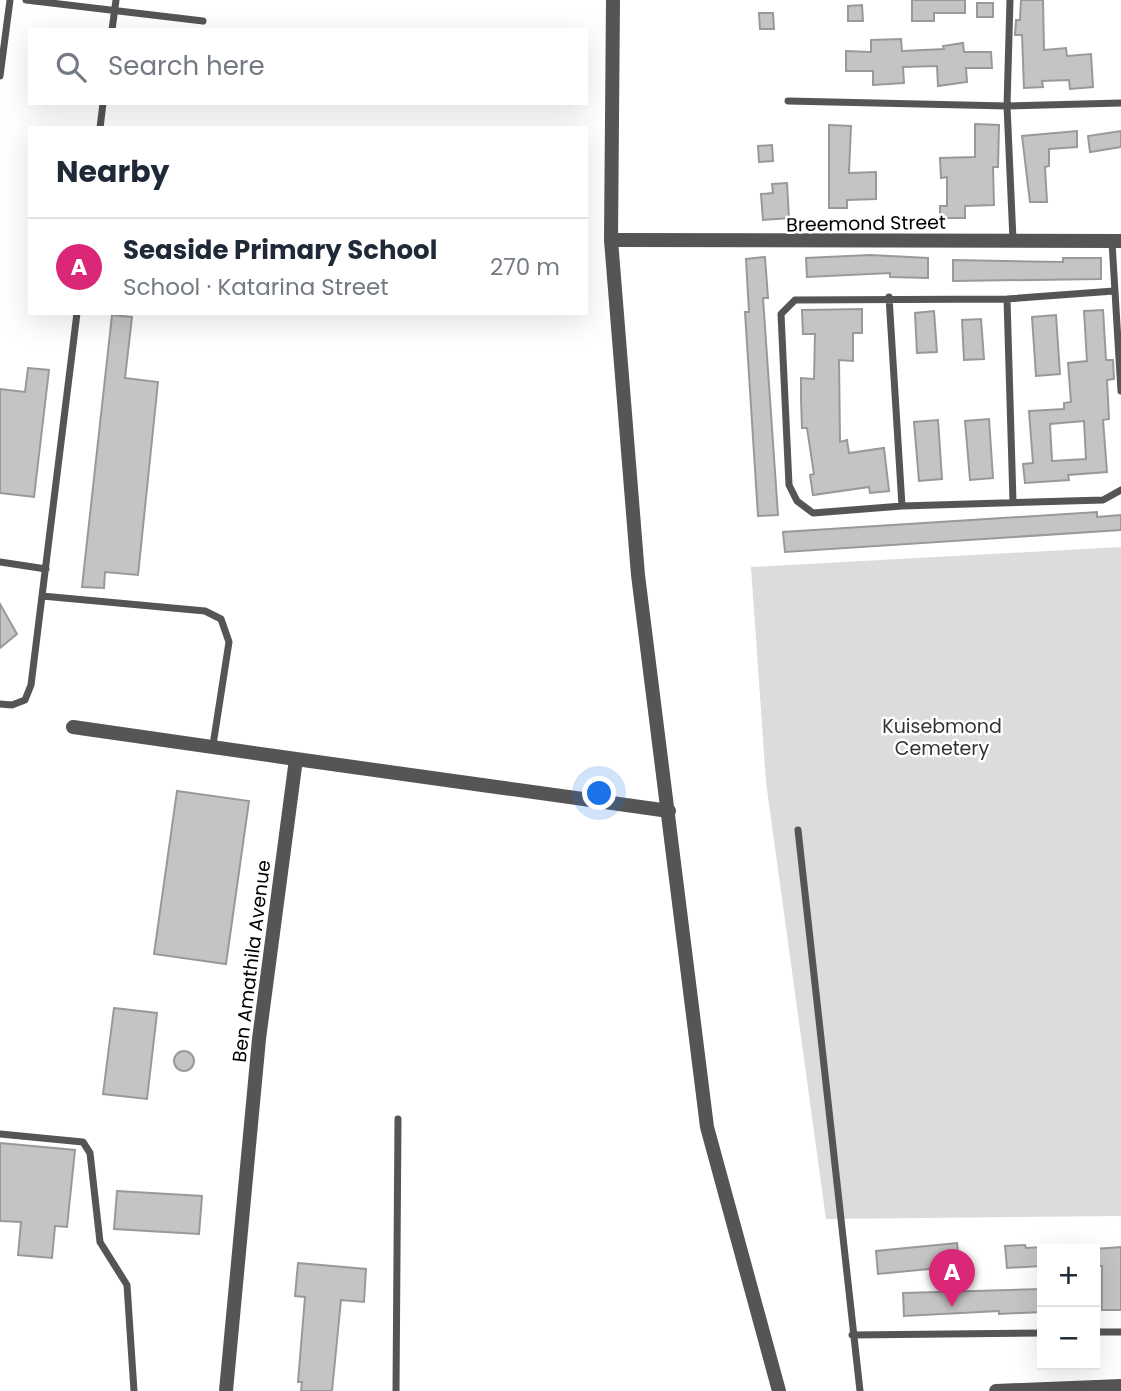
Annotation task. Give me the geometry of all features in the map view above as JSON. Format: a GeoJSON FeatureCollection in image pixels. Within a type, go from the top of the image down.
{"type":"FeatureCollection","features":[{"type":"Feature","properties":{"kind":"street"},"geometry":{"type":"LineString","coordinates":[[612,0],[611,240],[637,562],[707,1127],[779,1391]]}},
{"type":"Feature","properties":{"kind":"street","name":"Breemond Street"},"geometry":{"type":"LineString","coordinates":[[611,240],[1117,241]]}},
{"type":"Feature","properties":{"kind":"street"},"geometry":{"type":"LineString","coordinates":[[73,727],[668,811]]}},
{"type":"Feature","properties":{"kind":"street","name":"Ben Amathila Avenue"},"geometry":{"type":"LineString","coordinates":[[226,1391],[259,1039],[296,760]]}},
{"type":"Feature","properties":{"kind":"street"},"geometry":{"type":"LineString","coordinates":[[996,1391],[1121,1386]]}},
{"type":"Feature","properties":{"kind":"lane"},"geometry":{"type":"LineString","coordinates":[[0,76],[10,0]]}},
{"type":"Feature","properties":{"kind":"lane"},"geometry":{"type":"LineString","coordinates":[[26,0],[202,20]]}},
{"type":"Feature","properties":{"kind":"lane"},"geometry":{"type":"LineString","coordinates":[[112,28],[116,0]]}},
{"type":"Feature","properties":{"kind":"lane"},"geometry":{"type":"LineString","coordinates":[[1010,0],[1007,106],[1013,240]]}},
{"type":"Feature","properties":{"kind":"lane"},"geometry":{"type":"LineString","coordinates":[[788,101],[1007,106],[1121,103]]}},
{"type":"Feature","properties":{"kind":"lane"},"geometry":{"type":"LineString","coordinates":[[100,126],[103,105]]}},
{"type":"Feature","properties":{"kind":"lane"},"geometry":{"type":"LineString","coordinates":[[1117,241],[1114,291],[1121,391]]}},
{"type":"Feature","properties":{"kind":"lane"},"geometry":{"type":"LineString","coordinates":[[1114,291],[1007,299],[889,297],[794,300],[781,314],[789,485],[797,501],[813,513],[902,506],[1104,500],[1119,494],[1121,490]]}},
{"type":"Feature","properties":{"kind":"lane"},"geometry":{"type":"LineString","coordinates":[[889,297],[902,506]]}},
{"type":"Feature","properties":{"kind":"lane"},"geometry":{"type":"LineString","coordinates":[[1007,299],[1013,502]]}},
{"type":"Feature","properties":{"kind":"lane"},"geometry":{"type":"LineString","coordinates":[[0,704],[12,705],[25,700],[31,685],[77,315]]}},
{"type":"Feature","properties":{"kind":"lane"},"geometry":{"type":"LineString","coordinates":[[0,562],[46,569]]}},
{"type":"Feature","properties":{"kind":"lane"},"geometry":{"type":"LineString","coordinates":[[42,596],[205,611],[221,619],[229,642],[213,745]]}},
{"type":"Feature","properties":{"kind":"lane"},"geometry":{"type":"LineString","coordinates":[[798,831],[860,1391]]}},
{"type":"Feature","properties":{"kind":"lane"},"geometry":{"type":"LineString","coordinates":[[396,1391],[398,1119]]}},
{"type":"Feature","properties":{"kind":"lane"},"geometry":{"type":"LineString","coordinates":[[0,1134],[83,1142],[90,1153],[100,1241],[128,1285],[134,1391]]}},
{"type":"Feature","properties":{"kind":"lane"},"geometry":{"type":"LineString","coordinates":[[1100,1332],[1121,1332]]}},
{"type":"Feature","properties":{"kind":"lane"},"geometry":{"type":"LineString","coordinates":[[852,1335],[1037,1333]]}},
{"type":"Feature","properties":{"kind":"green space","name":"Kuisebmond Cemetery"},"geometry":{"type":"Polygon","coordinates":[[[1121,547],[1121,1216],[826,1219],[766,782],[751,567],[1121,547]]]}},
{"type":"Feature","properties":{"kind":"building"},"geometry":{"type":"Polygon","coordinates":[[[912,0],[965,0],[965,13],[934,13],[934,21],[912,21],[912,0]]]}},
{"type":"Feature","properties":{"kind":"building"},"geometry":{"type":"Polygon","coordinates":[[[1021,0],[1043,0],[1044,50],[1066,48],[1067,56],[1091,54],[1093,87],[1070,89],[1069,80],[1042,81],[1043,87],[1024,88],[1022,35],[1015,35],[1016,20],[1020,20],[1021,0]]]}},
{"type":"Feature","properties":{"kind":"building"},"geometry":{"type":"Polygon","coordinates":[[[977,3],[993,3],[993,17],[977,17],[977,3]]]}},
{"type":"Feature","properties":{"kind":"building"},"geometry":{"type":"Polygon","coordinates":[[[862,5],[863,21],[848,21],[848,6],[862,5]]]}},
{"type":"Feature","properties":{"kind":"building"},"geometry":{"type":"Polygon","coordinates":[[[759,13],[773,13],[774,29],[760,29],[759,13]]]}},
{"type":"Feature","properties":{"kind":"building"},"geometry":{"type":"Polygon","coordinates":[[[901,39],[902,51],[944,49],[943,46],[963,43],[964,52],[991,52],[992,68],[966,68],[967,82],[938,86],[937,66],[903,67],[904,83],[873,85],[873,71],[846,71],[846,51],[871,52],[871,40],[901,39]]]}},
{"type":"Feature","properties":{"kind":"building"},"geometry":{"type":"Polygon","coordinates":[[[975,124],[999,125],[998,167],[993,167],[994,205],[965,206],[965,218],[940,218],[940,206],[947,206],[947,177],[941,178],[940,158],[975,157],[975,124]]]}},
{"type":"Feature","properties":{"kind":"building"},"geometry":{"type":"Polygon","coordinates":[[[829,125],[851,126],[849,173],[876,172],[876,199],[847,200],[847,208],[829,208],[829,125]]]}},
{"type":"Feature","properties":{"kind":"building"},"geometry":{"type":"Polygon","coordinates":[[[1077,131],[1077,147],[1049,149],[1049,166],[1045,167],[1047,202],[1030,202],[1022,136],[1077,131]]]}},
{"type":"Feature","properties":{"kind":"building"},"geometry":{"type":"Polygon","coordinates":[[[1121,131],[1121,147],[1090,152],[1088,136],[1121,131]]]}},
{"type":"Feature","properties":{"kind":"building"},"geometry":{"type":"Polygon","coordinates":[[[772,145],[773,161],[759,162],[758,146],[772,145]]]}},
{"type":"Feature","properties":{"kind":"building"},"geometry":{"type":"Polygon","coordinates":[[[787,183],[789,218],[763,220],[761,194],[773,193],[772,184],[787,183]]]}},
{"type":"Feature","properties":{"kind":"building"},"geometry":{"type":"Polygon","coordinates":[[[870,255],[928,258],[928,278],[890,277],[890,273],[807,277],[806,258],[870,255]]]}},
{"type":"Feature","properties":{"kind":"building"},"geometry":{"type":"Polygon","coordinates":[[[765,257],[768,298],[763,298],[778,515],[758,516],[745,312],[749,312],[746,259],[765,257]]]}},
{"type":"Feature","properties":{"kind":"building"},"geometry":{"type":"Polygon","coordinates":[[[1063,258],[1101,258],[1101,279],[953,281],[953,260],[1063,262],[1063,258]]]}},
{"type":"Feature","properties":{"kind":"building"},"geometry":{"type":"Polygon","coordinates":[[[862,309],[862,333],[853,333],[853,361],[839,360],[840,442],[847,440],[849,453],[884,448],[889,491],[870,493],[869,487],[813,495],[810,475],[814,474],[807,428],[802,428],[801,378],[814,379],[815,334],[803,334],[802,310],[862,309]]]}},
{"type":"Feature","properties":{"kind":"building"},"geometry":{"type":"Polygon","coordinates":[[[1103,310],[1106,360],[1113,360],[1114,379],[1107,380],[1109,419],[1103,420],[1107,472],[1068,475],[1069,480],[1025,483],[1023,464],[1033,463],[1029,411],[1064,409],[1064,403],[1071,402],[1068,363],[1087,361],[1084,311],[1103,310]],[[1084,421],[1050,424],[1052,461],[1086,459],[1084,421]]]}},
{"type":"Feature","properties":{"kind":"building"},"geometry":{"type":"Polygon","coordinates":[[[934,311],[937,352],[917,353],[915,313],[934,311]]]}},
{"type":"Feature","properties":{"kind":"building"},"geometry":{"type":"Polygon","coordinates":[[[112,315],[132,317],[125,378],[158,382],[138,575],[105,572],[104,588],[82,587],[112,315]]]}},
{"type":"Feature","properties":{"kind":"building"},"geometry":{"type":"Polygon","coordinates":[[[1056,315],[1060,374],[1036,376],[1032,317],[1056,315]]]}},
{"type":"Feature","properties":{"kind":"building"},"geometry":{"type":"Polygon","coordinates":[[[981,319],[984,359],[964,360],[962,320],[981,319]]]}},
{"type":"Feature","properties":{"kind":"building"},"geometry":{"type":"Polygon","coordinates":[[[28,368],[49,370],[34,497],[0,493],[0,389],[25,392],[28,368]]]}},
{"type":"Feature","properties":{"kind":"building"},"geometry":{"type":"Polygon","coordinates":[[[989,419],[993,478],[970,480],[965,421],[989,419]]]}},
{"type":"Feature","properties":{"kind":"building"},"geometry":{"type":"Polygon","coordinates":[[[938,420],[942,479],[919,481],[914,422],[938,420]]]}},
{"type":"Feature","properties":{"kind":"building"},"geometry":{"type":"Polygon","coordinates":[[[1097,512],[1097,517],[1121,515],[1121,530],[785,552],[783,532],[1097,512]]]}},
{"type":"Feature","properties":{"kind":"building"},"geometry":{"type":"Polygon","coordinates":[[[0,604],[17,634],[0,648],[0,604]]]}},
{"type":"Feature","properties":{"kind":"building"},"geometry":{"type":"Polygon","coordinates":[[[177,791],[249,801],[226,964],[154,954],[177,791]]]}},
{"type":"Feature","properties":{"kind":"building"},"geometry":{"type":"Polygon","coordinates":[[[114,1008],[157,1013],[147,1099],[103,1094],[114,1008]]]}},
{"type":"Feature","properties":{"kind":"building"},"geometry":{"type":"Polygon","coordinates":[[[184,1051],[191,1054],[194,1061],[191,1068],[184,1071],[177,1068],[174,1061],[177,1054],[184,1051]]]}},
{"type":"Feature","properties":{"kind":"building"},"geometry":{"type":"Polygon","coordinates":[[[0,1143],[75,1150],[67,1227],[55,1226],[52,1258],[18,1255],[21,1222],[0,1221],[0,1143]]]}},
{"type":"Feature","properties":{"kind":"building"},"geometry":{"type":"Polygon","coordinates":[[[117,1191],[202,1196],[199,1234],[114,1229],[117,1191]]]}},
{"type":"Feature","properties":{"kind":"building"},"geometry":{"type":"Polygon","coordinates":[[[957,1243],[960,1266],[878,1274],[876,1251],[957,1243]]]}},
{"type":"Feature","properties":{"kind":"building"},"geometry":{"type":"Polygon","coordinates":[[[1005,1246],[1037,1247],[1037,1266],[1007,1268],[1005,1246]]]}},
{"type":"Feature","properties":{"kind":"building"},"geometry":{"type":"Polygon","coordinates":[[[1121,1247],[1121,1310],[1102,1310],[1100,1249],[1121,1247]]]}},
{"type":"Feature","properties":{"kind":"building"},"geometry":{"type":"Polygon","coordinates":[[[298,1263],[366,1269],[364,1302],[341,1300],[332,1391],[301,1391],[302,1382],[298,1382],[305,1297],[295,1296],[298,1263]]]}},
{"type":"Feature","properties":{"kind":"building"},"geometry":{"type":"Polygon","coordinates":[[[1037,1289],[1037,1312],[999,1314],[999,1311],[904,1316],[903,1293],[1037,1289]]]}},
{"type":"Feature","properties":{"kind":"place","name":"Seaside Primary School"},"geometry":{"type":"Point","coordinates":[952,1307]}}]}
